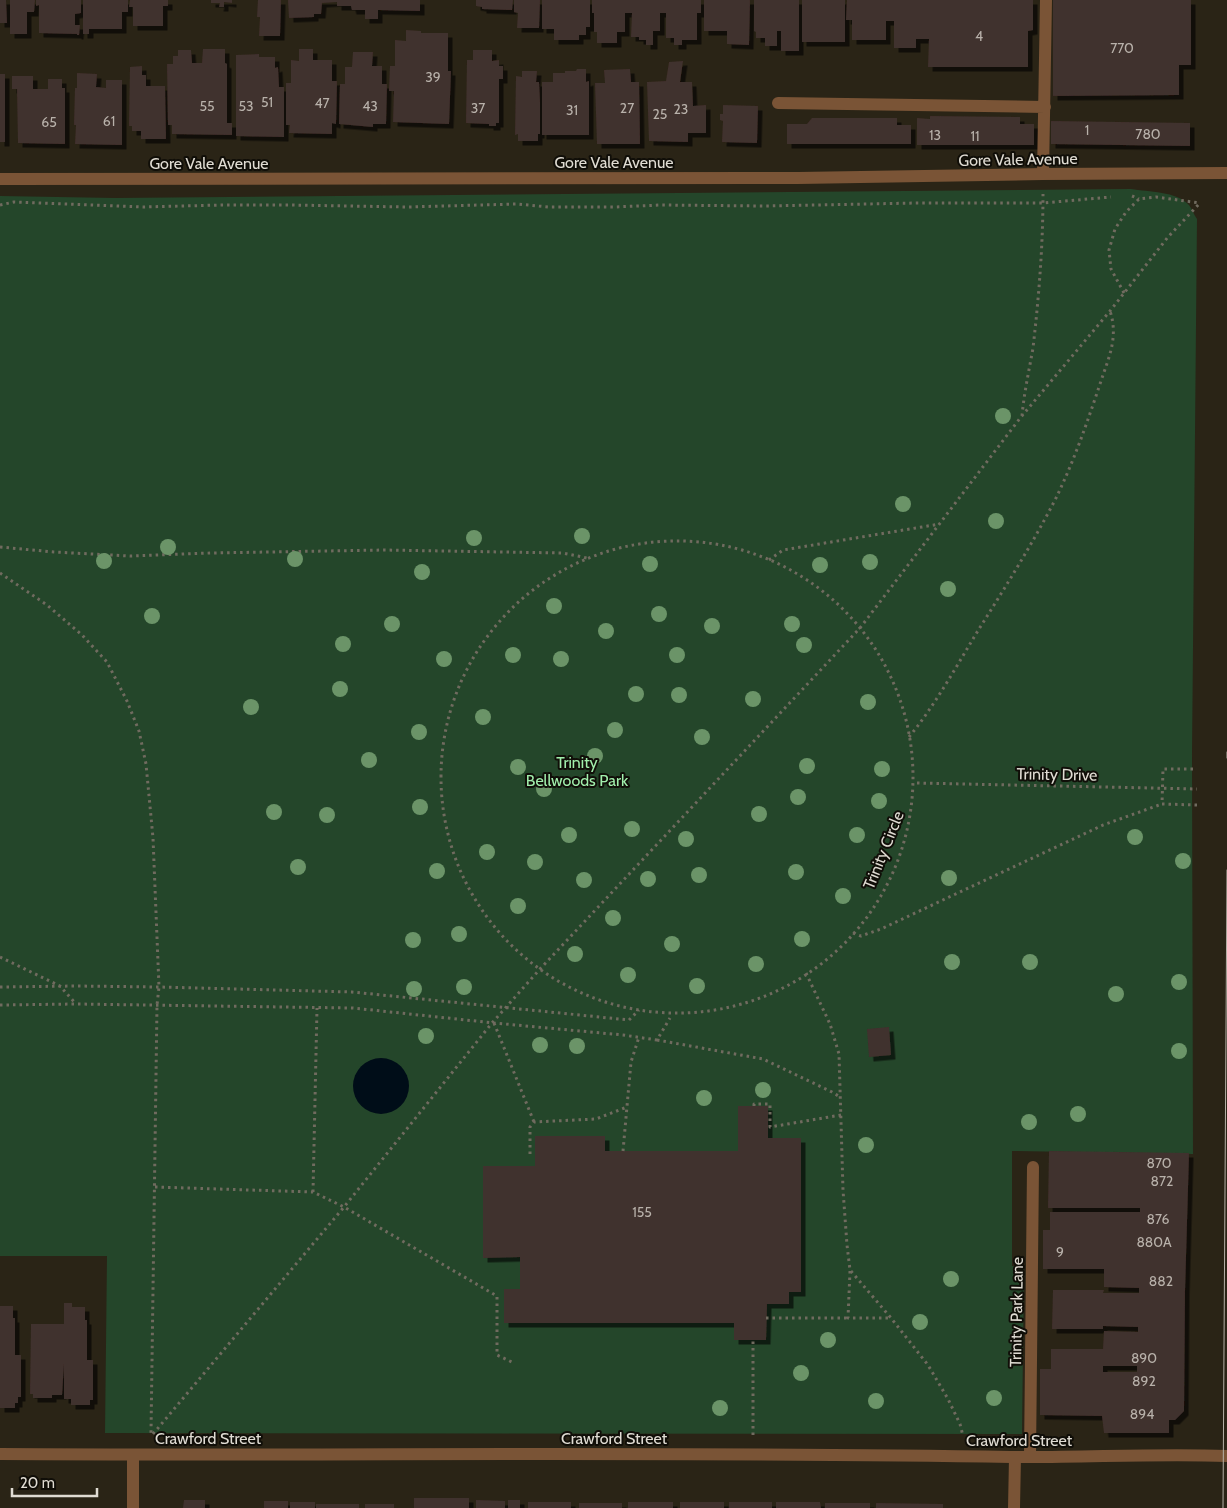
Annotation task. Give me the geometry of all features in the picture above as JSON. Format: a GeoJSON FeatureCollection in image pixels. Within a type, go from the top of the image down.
{"type":"FeatureCollection","features":[{"type":"Feature","properties":{"kind":"street"},"geometry":{"type":"LineString","coordinates":[[1043,174],[1046,0]]}},
{"type":"Feature","properties":{"kind":"street"},"geometry":{"type":"LineString","coordinates":[[778,103],[1045,107]]}},
{"type":"Feature","properties":{"kind":"street","name":"Gore Vale Avenue"},"geometry":{"type":"LineString","coordinates":[[0,179],[778,178],[1227,173]]}},
{"type":"Feature","properties":{"kind":"street","name":"Trinity Park Lane"},"geometry":{"type":"LineString","coordinates":[[1030,1457],[1033,1167]]}},
{"type":"Feature","properties":{"kind":"street","name":"Crawford Street"},"geometry":{"type":"LineString","coordinates":[[0,1454],[406,1453],[1015,1457],[1227,1456]]}},
{"type":"Feature","properties":{"kind":"street"},"geometry":{"type":"LineString","coordinates":[[133,1455],[133,1508]]}},
{"type":"Feature","properties":{"kind":"street"},"geometry":{"type":"LineString","coordinates":[[1014,1508],[1015,1457]]}},
{"type":"Feature","properties":{"kind":"path"},"geometry":{"type":"LineString","coordinates":[[1022,417],[1038,303],[1042,257],[1043,174]]}},
{"type":"Feature","properties":{"kind":"path"},"geometry":{"type":"LineString","coordinates":[[0,573],[47,605],[82,635],[107,662],[127,700],[139,732],[146,764],[153,838],[159,987],[157,1005],[151,1436],[344,1207],[493,1023],[540,969],[860,628],[1022,417],[1124,294],[1168,237],[1200,203],[1156,197],[1139,199],[1129,195]]}},
{"type":"Feature","properties":{"kind":"path"},"geometry":{"type":"LineString","coordinates":[[0,205],[14,202],[143,208],[242,205],[407,207],[510,204],[548,207],[614,208],[661,205],[763,206],[1043,203],[1120,196]]}},
{"type":"Feature","properties":{"kind":"path"},"geometry":{"type":"LineString","coordinates":[[1124,294],[1111,269],[1109,250],[1115,229],[1126,212],[1139,199]]}},
{"type":"Feature","properties":{"kind":"path"},"geometry":{"type":"LineString","coordinates":[[909,738],[922,722],[971,643],[1036,535],[1056,497],[1075,456],[1114,340],[1114,323],[1110,311]]}},
{"type":"Feature","properties":{"kind":"path"},"geometry":{"type":"LineString","coordinates":[[769,560],[784,550],[940,524]]}},
{"type":"Feature","properties":{"kind":"path","name":"Trinity Circle"},"geometry":{"type":"LineString","coordinates":[[685,540],[735,548],[782,565],[824,592],[860,628],[882,661],[899,698],[917,783],[912,818],[896,862],[878,899],[853,933],[831,955],[806,973],[765,995],[720,1011],[670,1018],[604,1001],[571,988],[540,969],[510,945],[485,915],[466,882],[451,846],[443,808],[441,770],[446,731],[456,694],[473,659],[495,627],[522,599],[553,576],[587,558],[635,544],[685,540]]}},
{"type":"Feature","properties":{"kind":"path"},"geometry":{"type":"LineString","coordinates":[[0,547],[130,556],[221,552],[384,550],[563,553],[587,558]]}},
{"type":"Feature","properties":{"kind":"path"},"geometry":{"type":"LineString","coordinates":[[1162,804],[1163,769],[1197,769]]}},
{"type":"Feature","properties":{"kind":"path","name":"Trinity Drive"},"geometry":{"type":"LineString","coordinates":[[917,783],[1197,789]]}},
{"type":"Feature","properties":{"kind":"path"},"geometry":{"type":"LineString","coordinates":[[853,933],[861,936],[881,929],[1103,825],[1162,804],[1197,805]]}},
{"type":"Feature","properties":{"kind":"path"},"geometry":{"type":"LineString","coordinates":[[0,957],[60,986],[76,1004]]}},
{"type":"Feature","properties":{"kind":"path"},"geometry":{"type":"LineString","coordinates":[[806,973],[830,1024],[839,1054],[843,1190],[850,1270],[848,1318]]}},
{"type":"Feature","properties":{"kind":"path"},"geometry":{"type":"LineString","coordinates":[[0,987],[159,987],[352,992],[628,1020],[639,1010]]}},
{"type":"Feature","properties":{"kind":"path"},"geometry":{"type":"LineString","coordinates":[[0,1005],[76,1004],[353,1008],[639,1037],[763,1059],[840,1097]]}},
{"type":"Feature","properties":{"kind":"path"},"geometry":{"type":"LineString","coordinates":[[313,1192],[317,1008]]}},
{"type":"Feature","properties":{"kind":"path"},"geometry":{"type":"LineString","coordinates":[[657,1040],[670,1018]]}},
{"type":"Feature","properties":{"kind":"path"},"geometry":{"type":"LineString","coordinates":[[493,1023],[534,1122]]}},
{"type":"Feature","properties":{"kind":"path"},"geometry":{"type":"LineString","coordinates":[[622,1151],[631,1062],[639,1037]]}},
{"type":"Feature","properties":{"kind":"path"},"geometry":{"type":"LineString","coordinates":[[754,1106],[754,1104],[770,1104],[770,1127],[841,1115]]}},
{"type":"Feature","properties":{"kind":"path"},"geometry":{"type":"LineString","coordinates":[[530,1154],[530,1127],[534,1122],[596,1119],[627,1107]]}},
{"type":"Feature","properties":{"kind":"path"},"geometry":{"type":"LineString","coordinates":[[155,1187],[313,1192],[344,1207],[497,1296],[497,1355],[514,1363]]}},
{"type":"Feature","properties":{"kind":"path"},"geometry":{"type":"LineString","coordinates":[[850,1270],[916,1348],[928,1365],[960,1424],[969,1456]]}},
{"type":"Feature","properties":{"kind":"path"},"geometry":{"type":"LineString","coordinates":[[766,1318],[891,1318]]}},
{"type":"Feature","properties":{"kind":"path"},"geometry":{"type":"LineString","coordinates":[[753,1340],[753,1438]]}},
{"type":"Feature","properties":{"kind":"green space","name":"Trinity Bellwoods Park"},"geometry":{"type":"Polygon","coordinates":[[[1131,189],[1162,193],[1184,200],[1197,219],[1192,755],[1193,1154],[1012,1151],[1012,1266],[1024,1267],[1022,1434],[105,1433],[107,1256],[0,1256],[0,196],[115,198],[1131,189]]]}},
{"type":"Feature","properties":{"kind":"shaded area"},"geometry":{"type":"Polygon","coordinates":[[[376,1058],[386,1058],[401,1066],[407,1075],[409,1086],[407,1097],[401,1106],[386,1114],[376,1114],[365,1109],[358,1102],[353,1091],[353,1081],[358,1070],[365,1063],[376,1058]]]}},
{"type":"Feature","properties":{"kind":"building"},"geometry":{"type":"Polygon","coordinates":[[[0,0],[6,0],[7,23],[0,23],[0,0]]]}},
{"type":"Feature","properties":{"kind":"building"},"geometry":{"type":"Polygon","coordinates":[[[10,0],[35,0],[34,12],[27,12],[27,34],[10,34],[10,0]]]}},
{"type":"Feature","properties":{"kind":"building"},"geometry":{"type":"Polygon","coordinates":[[[36,0],[81,0],[81,13],[75,14],[75,25],[80,25],[79,35],[39,33],[39,5],[36,6],[36,0]]]}},
{"type":"Feature","properties":{"kind":"building"},"geometry":{"type":"Polygon","coordinates":[[[83,0],[128,0],[128,12],[122,12],[122,29],[89,29],[89,34],[83,34],[83,0]]]}},
{"type":"Feature","properties":{"kind":"building"},"geometry":{"type":"Polygon","coordinates":[[[130,0],[168,0],[168,6],[163,6],[163,26],[133,26],[133,7],[129,7],[130,0]]]}},
{"type":"Feature","properties":{"kind":"building"},"geometry":{"type":"Polygon","coordinates":[[[211,0],[232,0],[232,3],[224,2],[224,7],[219,7],[220,3],[211,3],[211,0]]]}},
{"type":"Feature","properties":{"kind":"building"},"geometry":{"type":"Polygon","coordinates":[[[258,0],[281,0],[280,36],[259,36],[260,17],[257,17],[258,0]]]}},
{"type":"Feature","properties":{"kind":"building"},"geometry":{"type":"Polygon","coordinates":[[[288,0],[420,0],[420,11],[378,10],[378,19],[365,19],[365,10],[352,10],[351,6],[337,6],[337,2],[322,3],[321,14],[314,14],[314,17],[289,18],[288,0]]]}},
{"type":"Feature","properties":{"kind":"building"},"geometry":{"type":"Polygon","coordinates":[[[476,0],[513,0],[512,10],[482,9],[482,7],[476,6],[476,0]]]}},
{"type":"Feature","properties":{"kind":"building"},"geometry":{"type":"Polygon","coordinates":[[[514,0],[540,0],[539,28],[517,28],[518,13],[514,12],[514,0]]]}},
{"type":"Feature","properties":{"kind":"building"},"geometry":{"type":"Polygon","coordinates":[[[542,0],[590,0],[590,27],[586,27],[586,35],[579,35],[579,40],[554,40],[554,29],[542,29],[542,0]]]}},
{"type":"Feature","properties":{"kind":"building"},"geometry":{"type":"Polygon","coordinates":[[[592,0],[701,0],[701,13],[697,13],[697,40],[682,40],[682,45],[674,45],[674,38],[666,38],[666,13],[660,13],[660,31],[653,31],[653,45],[646,45],[646,40],[639,40],[639,37],[631,37],[632,13],[625,13],[625,32],[617,32],[617,43],[597,43],[597,32],[594,32],[592,0]]]}},
{"type":"Feature","properties":{"kind":"building"},"geometry":{"type":"Polygon","coordinates":[[[704,0],[750,0],[749,45],[727,44],[727,31],[704,31],[704,0]]]}},
{"type":"Feature","properties":{"kind":"building"},"geometry":{"type":"Polygon","coordinates":[[[754,0],[799,0],[799,51],[781,51],[781,31],[777,31],[777,46],[765,46],[765,38],[756,38],[756,32],[754,31],[754,0]]]}},
{"type":"Feature","properties":{"kind":"building"},"geometry":{"type":"Polygon","coordinates":[[[802,0],[845,0],[845,42],[802,42],[802,0]]]}},
{"type":"Feature","properties":{"kind":"building"},"geometry":{"type":"Polygon","coordinates":[[[847,0],[1033,0],[1033,30],[1028,31],[1028,67],[928,67],[929,39],[916,39],[916,48],[894,48],[894,21],[886,21],[886,40],[852,40],[852,20],[846,20],[847,0]]]}},
{"type":"Feature","properties":{"kind":"building"},"geometry":{"type":"Polygon","coordinates":[[[1053,0],[1191,0],[1191,65],[1179,65],[1179,95],[1053,96],[1053,0]]]}},
{"type":"Feature","properties":{"kind":"building"},"geometry":{"type":"Polygon","coordinates":[[[406,30],[421,31],[421,33],[448,33],[448,71],[451,71],[449,124],[393,122],[394,91],[389,91],[390,66],[395,66],[395,40],[406,41],[406,30]]]}},
{"type":"Feature","properties":{"kind":"building"},"geometry":{"type":"Polygon","coordinates":[[[203,49],[225,49],[225,63],[227,64],[227,123],[232,123],[232,135],[172,134],[172,125],[168,125],[167,64],[173,64],[173,56],[178,56],[178,50],[191,50],[192,63],[202,63],[203,49]]]}},
{"type":"Feature","properties":{"kind":"building"},"geometry":{"type":"Polygon","coordinates":[[[299,49],[313,49],[313,60],[332,60],[332,81],[337,81],[336,124],[332,123],[332,134],[289,133],[290,125],[286,125],[286,83],[291,83],[291,60],[299,61],[299,49]]]}},
{"type":"Feature","properties":{"kind":"building"},"geometry":{"type":"Polygon","coordinates":[[[473,50],[492,50],[492,61],[499,60],[499,66],[503,66],[503,79],[499,79],[499,123],[496,123],[496,126],[466,123],[467,60],[473,60],[473,50]]]}},
{"type":"Feature","properties":{"kind":"building"},"geometry":{"type":"Polygon","coordinates":[[[353,52],[373,52],[372,66],[382,66],[382,84],[387,84],[386,124],[373,124],[373,127],[339,124],[340,84],[345,84],[345,67],[352,67],[353,52]]]}},
{"type":"Feature","properties":{"kind":"building"},"geometry":{"type":"Polygon","coordinates":[[[259,54],[259,57],[275,57],[275,68],[278,67],[279,87],[284,87],[284,137],[236,136],[236,55],[259,54]]]}},
{"type":"Feature","properties":{"kind":"building"},"geometry":{"type":"Polygon","coordinates":[[[683,61],[680,82],[692,82],[693,106],[706,105],[706,133],[688,133],[688,142],[649,141],[647,82],[666,81],[669,62],[683,61]]]}},
{"type":"Feature","properties":{"kind":"building"},"geometry":{"type":"Polygon","coordinates":[[[142,66],[142,75],[146,75],[146,86],[165,86],[166,139],[141,139],[141,131],[132,131],[132,126],[129,126],[130,67],[142,66]]]}},
{"type":"Feature","properties":{"kind":"building"},"geometry":{"type":"Polygon","coordinates":[[[577,69],[586,69],[586,82],[589,81],[589,135],[542,135],[542,82],[553,82],[553,73],[565,73],[565,71],[576,71],[577,69]]]}},
{"type":"Feature","properties":{"kind":"building"},"geometry":{"type":"Polygon","coordinates":[[[630,69],[631,82],[639,82],[640,144],[597,144],[595,83],[605,83],[604,70],[630,69]]]}},
{"type":"Feature","properties":{"kind":"building"},"geometry":{"type":"Polygon","coordinates":[[[522,71],[537,71],[536,82],[539,82],[540,102],[540,134],[538,134],[538,141],[518,141],[518,134],[515,135],[516,76],[522,77],[522,71]]]}},
{"type":"Feature","properties":{"kind":"building"},"geometry":{"type":"Polygon","coordinates":[[[77,73],[97,74],[96,87],[106,88],[106,80],[122,80],[122,145],[75,144],[75,88],[77,88],[77,73]]]}},
{"type":"Feature","properties":{"kind":"building"},"geometry":{"type":"Polygon","coordinates":[[[0,74],[5,74],[5,142],[0,142],[0,74]]]}},
{"type":"Feature","properties":{"kind":"building"},"geometry":{"type":"Polygon","coordinates":[[[12,76],[33,76],[33,89],[48,89],[48,79],[62,79],[62,88],[65,88],[65,144],[18,143],[17,89],[12,89],[12,76]]]}},
{"type":"Feature","properties":{"kind":"building"},"geometry":{"type":"Polygon","coordinates":[[[723,105],[758,106],[757,143],[722,142],[723,121],[720,120],[720,114],[723,114],[723,105]]]}},
{"type":"Feature","properties":{"kind":"building"},"geometry":{"type":"Polygon","coordinates":[[[930,116],[1020,117],[1020,124],[1034,124],[1034,145],[917,145],[917,118],[930,119],[930,116]]]}},
{"type":"Feature","properties":{"kind":"building"},"geometry":{"type":"Polygon","coordinates":[[[812,118],[897,118],[897,125],[911,125],[911,144],[787,144],[787,124],[807,124],[812,118]]]}},
{"type":"Feature","properties":{"kind":"building"},"geometry":{"type":"Polygon","coordinates":[[[1051,121],[1190,123],[1190,146],[1051,144],[1051,121]]]}},
{"type":"Feature","properties":{"kind":"building"},"geometry":{"type":"Polygon","coordinates":[[[889,1027],[891,1055],[869,1057],[867,1029],[889,1027]]]}},
{"type":"Feature","properties":{"kind":"building"},"geometry":{"type":"Polygon","coordinates":[[[738,1106],[768,1106],[768,1138],[801,1138],[801,1292],[789,1292],[789,1304],[767,1304],[766,1340],[734,1340],[734,1323],[504,1323],[504,1289],[520,1289],[520,1257],[483,1258],[483,1166],[535,1166],[535,1136],[605,1136],[605,1151],[738,1151],[738,1106]]]}},
{"type":"Feature","properties":{"kind":"building"},"geometry":{"type":"Polygon","coordinates":[[[1049,1151],[1189,1153],[1184,1411],[1175,1420],[1169,1420],[1169,1433],[1104,1433],[1102,1416],[1040,1415],[1040,1369],[1051,1369],[1051,1349],[1103,1349],[1104,1331],[1138,1332],[1138,1327],[1103,1326],[1103,1329],[1052,1329],[1053,1290],[1104,1290],[1103,1293],[1139,1293],[1139,1288],[1104,1287],[1104,1269],[1043,1269],[1043,1230],[1050,1230],[1050,1212],[1140,1212],[1140,1208],[1048,1208],[1049,1151]],[[1103,1366],[1103,1372],[1137,1372],[1137,1366],[1103,1366]]]}},
{"type":"Feature","properties":{"kind":"building"},"geometry":{"type":"Polygon","coordinates":[[[64,1303],[72,1303],[72,1307],[85,1307],[85,1320],[87,1320],[87,1360],[93,1360],[93,1400],[90,1400],[90,1405],[71,1405],[71,1399],[64,1399],[64,1364],[62,1395],[52,1395],[52,1398],[33,1398],[33,1394],[30,1394],[31,1324],[64,1324],[64,1303]]]}},
{"type":"Feature","properties":{"kind":"building"},"geometry":{"type":"Polygon","coordinates":[[[0,1306],[13,1306],[13,1318],[15,1318],[15,1355],[21,1355],[21,1397],[18,1397],[18,1403],[15,1403],[15,1408],[0,1408],[0,1306]]]}},
{"type":"Feature","properties":{"kind":"building"},"geometry":{"type":"Polygon","coordinates":[[[414,1498],[469,1498],[469,1508],[414,1508],[414,1498]]]}},
{"type":"Feature","properties":{"kind":"building"},"geometry":{"type":"Polygon","coordinates":[[[184,1500],[205,1500],[205,1508],[183,1508],[184,1500]]]}},
{"type":"Feature","properties":{"kind":"building"},"geometry":{"type":"Polygon","coordinates":[[[476,1500],[505,1501],[505,1508],[476,1508],[476,1500]]]}},
{"type":"Feature","properties":{"kind":"building"},"geometry":{"type":"Polygon","coordinates":[[[508,1500],[520,1500],[520,1508],[508,1508],[508,1500]]]}},
{"type":"Feature","properties":{"kind":"building"},"geometry":{"type":"Polygon","coordinates":[[[264,1501],[288,1501],[288,1508],[264,1508],[264,1501]]]}},
{"type":"Feature","properties":{"kind":"building"},"geometry":{"type":"Polygon","coordinates":[[[290,1502],[315,1502],[315,1508],[290,1508],[290,1502]]]}},
{"type":"Feature","properties":{"kind":"building"},"geometry":{"type":"Polygon","coordinates":[[[528,1502],[571,1502],[571,1508],[528,1508],[528,1502]]]}},
{"type":"Feature","properties":{"kind":"building"},"geometry":{"type":"Polygon","coordinates":[[[628,1502],[673,1502],[673,1508],[628,1508],[628,1502]]]}},
{"type":"Feature","properties":{"kind":"building"},"geometry":{"type":"Polygon","coordinates":[[[680,1502],[724,1502],[724,1508],[680,1508],[680,1502]]]}},
{"type":"Feature","properties":{"kind":"building"},"geometry":{"type":"Polygon","coordinates":[[[729,1502],[772,1502],[772,1508],[729,1508],[729,1502]]]}},
{"type":"Feature","properties":{"kind":"building"},"geometry":{"type":"Polygon","coordinates":[[[776,1502],[820,1502],[821,1508],[776,1508],[776,1502]]]}},
{"type":"Feature","properties":{"kind":"building"},"geometry":{"type":"Polygon","coordinates":[[[579,1503],[622,1503],[622,1508],[579,1508],[579,1503]]]}},
{"type":"Feature","properties":{"kind":"building"},"geometry":{"type":"Polygon","coordinates":[[[825,1503],[870,1503],[870,1508],[825,1508],[825,1503]]]}},
{"type":"Feature","properties":{"kind":"building"},"geometry":{"type":"Polygon","coordinates":[[[876,1503],[943,1504],[943,1508],[876,1508],[876,1503]]]}},
{"type":"Feature","properties":{"kind":"building"},"geometry":{"type":"Polygon","coordinates":[[[316,1504],[359,1504],[359,1508],[316,1508],[316,1504]]]}},
{"type":"Feature","properties":{"kind":"building"},"geometry":{"type":"Polygon","coordinates":[[[365,1504],[394,1504],[394,1508],[365,1508],[365,1504]]]}},
{"type":"Feature","properties":{"kind":"tram line"},"geometry":{"type":"LineString","coordinates":[[1227,752],[1227,758]]}},
{"type":"Feature","properties":{"kind":"tram line"},"geometry":{"type":"LineString","coordinates":[[1223,1508],[1227,870]]}}]}
